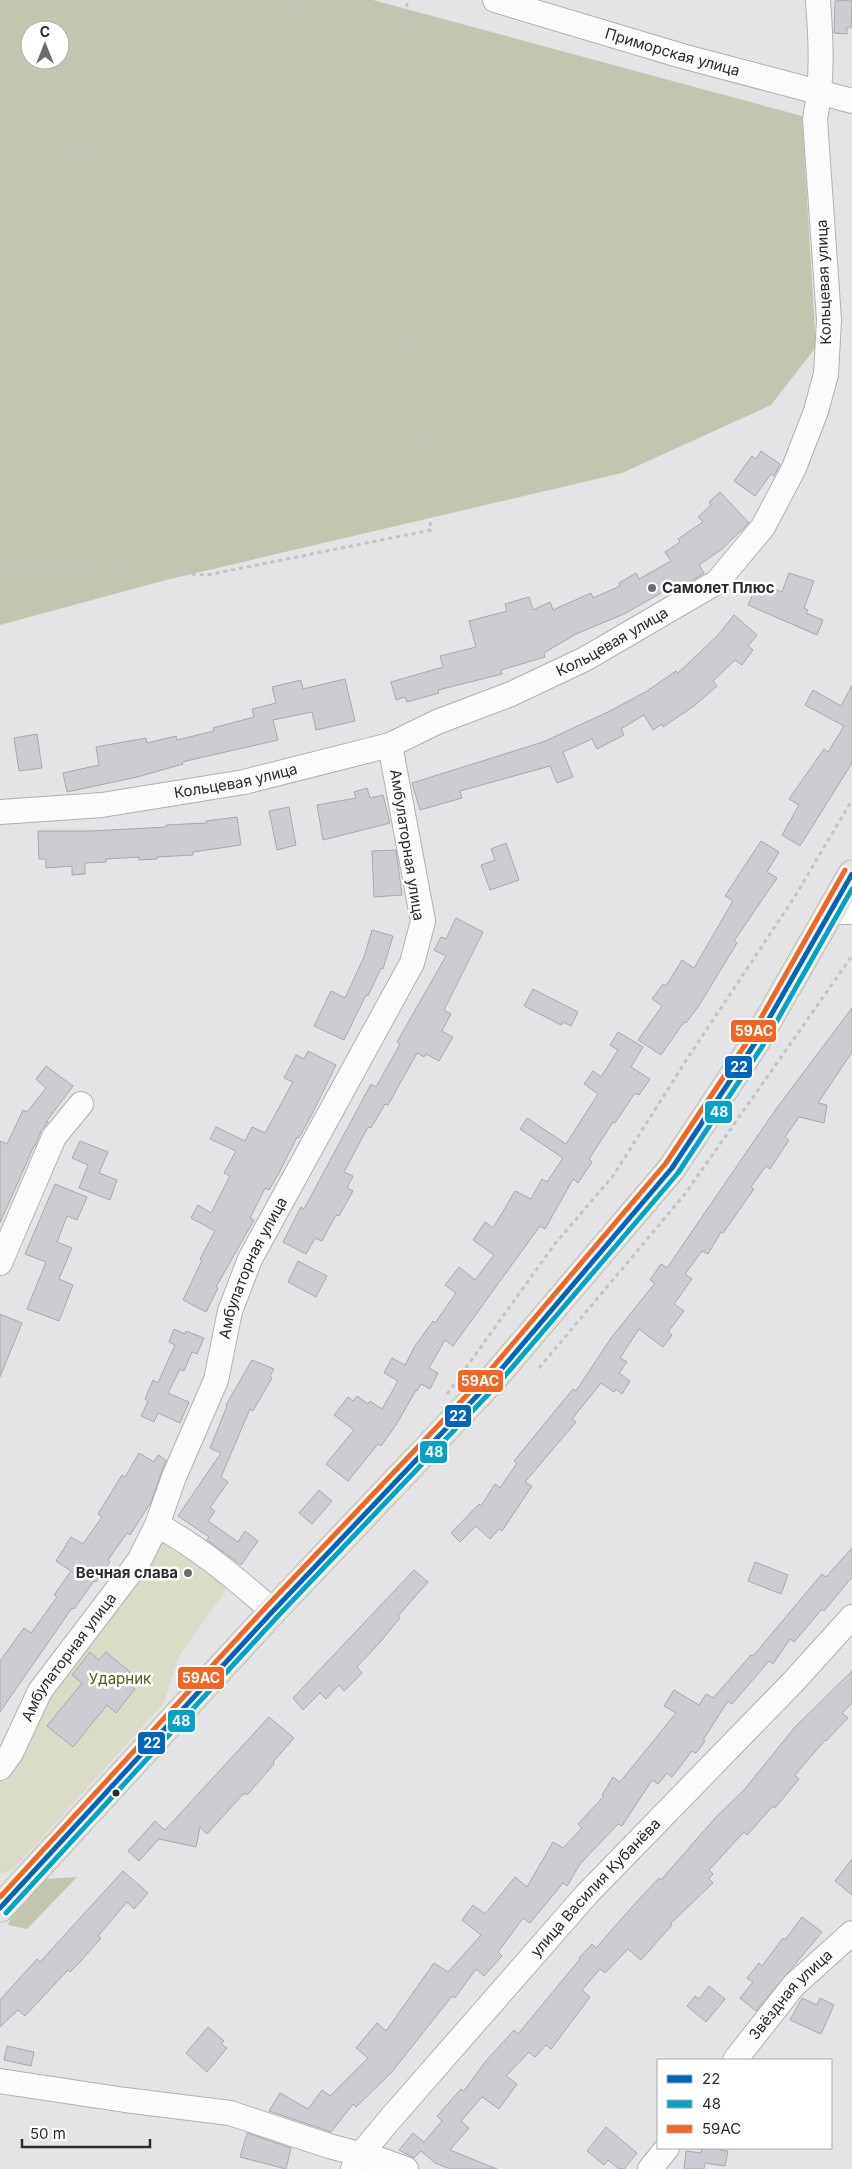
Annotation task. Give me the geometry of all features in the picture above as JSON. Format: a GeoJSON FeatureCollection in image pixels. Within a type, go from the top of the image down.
{"type":"FeatureCollection","features":[{"type":"Feature","properties":{"kind":"main road"},"geometry":{"type":"LineString","coordinates":[[2,1903],[273,1611],[493,1380],[672,1168],[842,912],[852,874]]}},
{"type":"Feature","properties":{"kind":"street","name":"Приморская улица"},"geometry":{"type":"LineString","coordinates":[[495,0],[682,56],[852,101]]}},
{"type":"Feature","properties":{"kind":"street","name":"Кольцевая улица"},"geometry":{"type":"LineString","coordinates":[[0,812],[102,805],[244,782],[390,745],[437,722],[511,694],[585,659],[717,582],[763,527],[794,468],[816,411],[826,374],[829,320],[815,118],[820,93],[822,54],[818,0]]}},
{"type":"Feature","properties":{"kind":"street","name":"Амбулаторная улица"},"geometry":{"type":"LineString","coordinates":[[0,1768],[11,1753],[40,1692],[139,1561],[157,1525],[174,1477],[216,1380],[230,1311],[250,1259],[412,964],[423,921],[390,745]]}},
{"type":"Feature","properties":{"kind":"street"},"geometry":{"type":"LineString","coordinates":[[0,1263],[54,1137],[81,1104]]}},
{"type":"Feature","properties":{"kind":"street"},"geometry":{"type":"LineString","coordinates":[[157,1525],[176,1535],[213,1562],[273,1611]]}},
{"type":"Feature","properties":{"kind":"street","name":"улица Василия Кубанёва"},"geometry":{"type":"LineString","coordinates":[[357,2161],[586,1895],[794,1681],[852,1617]]}},
{"type":"Feature","properties":{"kind":"street","name":"Звёздная улица"},"geometry":{"type":"LineString","coordinates":[[736,2059],[794,1985],[852,1934]]}},
{"type":"Feature","properties":{"kind":"street"},"geometry":{"type":"LineString","coordinates":[[0,2081],[125,2100],[230,2113],[329,2146],[357,2161],[406,2169]]}},
{"type":"Feature","properties":{"kind":"street"},"geometry":{"type":"LineString","coordinates":[[650,2169],[666,2149]]}},
{"type":"Feature","properties":{"kind":"path"},"geometry":{"type":"LineString","coordinates":[[0,201],[21,188],[64,154],[120,145],[151,103],[251,39],[307,0]]}},
{"type":"Feature","properties":{"kind":"path"},"geometry":{"type":"LineString","coordinates":[[0,564],[207,575],[431,530],[407,314],[407,0]]}},
{"type":"Feature","properties":{"kind":"path"},"geometry":{"type":"LineString","coordinates":[[444,1396],[554,1245],[613,1176],[686,1059],[794,898],[852,800]]}},
{"type":"Feature","properties":{"kind":"green space"},"geometry":{"type":"Polygon","coordinates":[[[0,0],[373,0],[802,116],[816,347],[771,405],[622,473],[166,580],[0,625],[0,0]]]}},
{"type":"Feature","properties":{"kind":"green space","name":"Ударник"},"geometry":{"type":"Polygon","coordinates":[[[160,1533],[231,1583],[179,1656],[164,1703],[14,1869],[0,1873],[0,1779],[44,1697],[160,1533]]]}},
{"type":"Feature","properties":{"kind":"green space"},"geometry":{"type":"Polygon","coordinates":[[[77,1877],[27,1929],[8,1925],[16,1900],[46,1879],[77,1877]]]}},
{"type":"Feature","properties":{"kind":"building"},"geometry":{"type":"Polygon","coordinates":[[[852,0],[851,28],[847,27],[847,34],[834,33],[835,1],[852,0]]]}},
{"type":"Feature","properties":{"kind":"building"},"geometry":{"type":"Polygon","coordinates":[[[761,451],[780,464],[774,476],[771,474],[755,496],[734,481],[752,456],[756,459],[761,451]]]}},
{"type":"Feature","properties":{"kind":"building"},"geometry":{"type":"Polygon","coordinates":[[[720,492],[749,523],[722,549],[699,565],[704,573],[680,588],[677,584],[624,614],[576,634],[544,653],[545,657],[501,670],[502,674],[438,690],[439,693],[407,702],[405,697],[396,700],[391,682],[443,667],[440,656],[476,647],[469,621],[507,611],[505,604],[529,597],[533,610],[550,602],[553,610],[591,593],[593,598],[620,586],[619,583],[636,573],[639,579],[671,561],[665,552],[680,542],[678,539],[703,522],[698,517],[711,505],[709,502],[720,492]]]}},
{"type":"Feature","properties":{"kind":"building"},"geometry":{"type":"Polygon","coordinates":[[[789,573],[814,581],[804,608],[808,610],[806,613],[823,620],[817,635],[748,605],[758,582],[782,592],[789,573]]]}},
{"type":"Feature","properties":{"kind":"building"},"geometry":{"type":"Polygon","coordinates":[[[734,615],[757,635],[748,646],[753,650],[742,665],[735,660],[713,681],[717,686],[694,706],[663,727],[662,724],[653,730],[644,715],[621,729],[624,735],[597,749],[592,739],[563,752],[573,777],[557,783],[550,766],[460,791],[462,798],[420,810],[412,783],[543,742],[610,711],[647,691],[676,671],[678,673],[718,635],[734,615]]]}},
{"type":"Feature","properties":{"kind":"building"},"geometry":{"type":"Polygon","coordinates":[[[345,679],[355,721],[316,730],[312,712],[273,720],[278,740],[182,762],[183,764],[137,777],[67,792],[63,773],[99,765],[96,747],[146,738],[147,743],[176,736],[177,740],[214,731],[213,728],[254,717],[252,709],[276,703],[272,687],[301,680],[303,689],[345,679]]]}},
{"type":"Feature","properties":{"kind":"building"},"geometry":{"type":"Polygon","coordinates":[[[852,685],[852,763],[800,846],[782,835],[799,805],[789,799],[824,749],[828,752],[844,726],[805,705],[813,690],[841,706],[852,685]]]}},
{"type":"Feature","properties":{"kind":"building"},"geometry":{"type":"Polygon","coordinates":[[[37,734],[42,768],[19,771],[14,738],[37,734]]]}},
{"type":"Feature","properties":{"kind":"building"},"geometry":{"type":"Polygon","coordinates":[[[367,788],[370,798],[383,795],[390,823],[323,840],[317,805],[356,798],[354,792],[367,788]]]}},
{"type":"Feature","properties":{"kind":"building"},"geometry":{"type":"Polygon","coordinates":[[[289,807],[296,845],[277,850],[269,811],[289,807]]]}},
{"type":"Feature","properties":{"kind":"building"},"geometry":{"type":"Polygon","coordinates":[[[237,817],[241,845],[193,852],[193,855],[157,857],[157,859],[139,860],[139,857],[106,859],[106,862],[85,863],[85,874],[72,875],[72,866],[46,868],[46,859],[39,859],[38,831],[91,831],[166,827],[166,825],[207,823],[206,821],[237,817]]]}},
{"type":"Feature","properties":{"kind":"building"},"geometry":{"type":"Polygon","coordinates":[[[761,841],[779,852],[767,872],[777,878],[734,941],[737,943],[698,1007],[686,1023],[684,1022],[661,1055],[638,1040],[662,1006],[652,999],[663,984],[666,986],[682,960],[694,968],[733,901],[725,896],[761,841]]]}},
{"type":"Feature","properties":{"kind":"building"},"geometry":{"type":"Polygon","coordinates":[[[506,843],[519,880],[490,890],[481,865],[495,860],[491,849],[506,843]]]}},
{"type":"Feature","properties":{"kind":"building"},"geometry":{"type":"Polygon","coordinates":[[[396,850],[402,895],[374,897],[372,851],[396,850]]]}},
{"type":"Feature","properties":{"kind":"building"},"geometry":{"type":"Polygon","coordinates":[[[456,918],[483,932],[444,1010],[451,1014],[442,1031],[453,1037],[439,1061],[426,1054],[424,1057],[417,1053],[388,1105],[385,1104],[371,1128],[368,1127],[344,1172],[353,1176],[347,1188],[353,1191],[339,1216],[336,1215],[322,1241],[315,1238],[306,1254],[283,1242],[301,1207],[304,1209],[371,1084],[376,1087],[400,1044],[397,1042],[446,956],[434,950],[441,937],[446,939],[456,918]]]}},
{"type":"Feature","properties":{"kind":"building"},"geometry":{"type":"Polygon","coordinates":[[[372,930],[393,936],[383,969],[381,968],[368,996],[366,995],[344,1040],[314,1026],[331,991],[345,998],[364,957],[372,930]]]}},
{"type":"Feature","properties":{"kind":"building"},"geometry":{"type":"Polygon","coordinates":[[[533,989],[578,1012],[571,1026],[563,1022],[561,1025],[524,1006],[533,989]]]}},
{"type":"Feature","properties":{"kind":"building"},"geometry":{"type":"Polygon","coordinates":[[[852,1008],[852,1052],[818,1103],[827,1105],[824,1123],[799,1117],[785,1137],[789,1140],[770,1169],[766,1166],[751,1187],[754,1189],[723,1233],[721,1232],[708,1254],[702,1251],[685,1274],[692,1279],[674,1304],[684,1311],[668,1332],[672,1335],[663,1347],[639,1329],[620,1358],[627,1362],[619,1373],[630,1381],[622,1394],[616,1389],[614,1392],[601,1383],[572,1419],[576,1422],[525,1482],[532,1486],[502,1531],[499,1529],[490,1539],[476,1526],[460,1542],[451,1533],[479,1504],[481,1506],[495,1484],[500,1488],[517,1463],[514,1461],[573,1389],[576,1391],[611,1338],[655,1283],[650,1280],[661,1264],[667,1268],[776,1109],[852,1008]]]}},
{"type":"Feature","properties":{"kind":"building"},"geometry":{"type":"Polygon","coordinates":[[[618,1032],[643,1047],[631,1067],[650,1079],[639,1095],[635,1093],[615,1123],[613,1122],[589,1159],[592,1162],[578,1183],[573,1179],[545,1229],[540,1226],[453,1346],[445,1340],[429,1368],[438,1373],[430,1389],[421,1384],[381,1446],[378,1444],[348,1481],[326,1464],[354,1430],[334,1415],[348,1397],[353,1401],[357,1396],[368,1404],[370,1401],[382,1409],[398,1381],[384,1373],[392,1358],[405,1365],[415,1346],[433,1321],[435,1323],[456,1293],[445,1285],[459,1267],[475,1280],[494,1255],[473,1240],[485,1222],[493,1228],[515,1191],[531,1199],[542,1179],[547,1182],[563,1158],[520,1129],[527,1118],[566,1144],[598,1094],[584,1084],[593,1071],[601,1077],[618,1050],[610,1045],[618,1032]]]}},
{"type":"Feature","properties":{"kind":"building"},"geometry":{"type":"Polygon","coordinates":[[[308,1051],[336,1065],[313,1112],[299,1138],[297,1137],[279,1173],[269,1190],[265,1188],[250,1218],[254,1220],[216,1287],[218,1288],[206,1312],[183,1300],[202,1260],[200,1259],[215,1231],[191,1218],[198,1205],[211,1213],[230,1176],[224,1173],[236,1151],[210,1139],[216,1127],[245,1141],[252,1127],[265,1133],[293,1082],[284,1078],[296,1055],[304,1059],[308,1051]]]}},
{"type":"Feature","properties":{"kind":"building"},"geometry":{"type":"Polygon","coordinates":[[[46,1066],[73,1086],[41,1131],[0,1223],[0,1141],[7,1144],[23,1110],[27,1112],[46,1088],[36,1079],[46,1066]]]}},
{"type":"Feature","properties":{"kind":"building"},"geometry":{"type":"Polygon","coordinates":[[[80,1141],[108,1152],[99,1173],[117,1180],[110,1200],[79,1188],[88,1165],[72,1158],[80,1141]]]}},
{"type":"Feature","properties":{"kind":"building"},"geometry":{"type":"Polygon","coordinates":[[[55,1184],[87,1197],[77,1220],[67,1216],[57,1242],[72,1248],[59,1279],[73,1285],[59,1321],[27,1309],[46,1262],[25,1254],[55,1184]]]}},
{"type":"Feature","properties":{"kind":"building"},"geometry":{"type":"Polygon","coordinates":[[[298,1261],[327,1276],[316,1297],[288,1282],[298,1261]]]}},
{"type":"Feature","properties":{"kind":"building"},"geometry":{"type":"Polygon","coordinates":[[[0,1314],[22,1323],[0,1377],[0,1314]]]}},
{"type":"Feature","properties":{"kind":"building"},"geometry":{"type":"Polygon","coordinates":[[[174,1329],[185,1334],[186,1331],[204,1338],[197,1354],[192,1352],[184,1371],[180,1369],[168,1393],[189,1402],[180,1423],[158,1413],[154,1422],[141,1416],[148,1401],[145,1399],[153,1380],[158,1383],[175,1345],[169,1342],[174,1329]]]}},
{"type":"Feature","properties":{"kind":"building"},"geometry":{"type":"Polygon","coordinates":[[[252,1360],[274,1369],[270,1376],[272,1378],[253,1411],[250,1409],[221,1477],[228,1482],[210,1508],[215,1511],[208,1521],[238,1542],[245,1531],[258,1541],[241,1565],[207,1540],[209,1537],[178,1516],[221,1453],[210,1448],[226,1405],[252,1360]]]}},
{"type":"Feature","properties":{"kind":"building"},"geometry":{"type":"Polygon","coordinates":[[[139,1453],[154,1462],[158,1455],[166,1460],[151,1502],[130,1535],[127,1533],[108,1560],[110,1562],[96,1582],[94,1581],[74,1609],[72,1608],[0,1712],[0,1661],[24,1628],[31,1633],[57,1597],[54,1595],[71,1571],[56,1561],[71,1537],[83,1544],[102,1517],[98,1514],[122,1475],[125,1477],[139,1453]]]}},
{"type":"Feature","properties":{"kind":"building"},"geometry":{"type":"Polygon","coordinates":[[[319,1490],[332,1501],[312,1524],[299,1513],[319,1490]]]}},
{"type":"Feature","properties":{"kind":"building"},"geometry":{"type":"Polygon","coordinates":[[[852,1548],[852,1577],[824,1611],[822,1609],[794,1642],[790,1639],[773,1664],[769,1661],[732,1704],[728,1701],[703,1740],[705,1741],[696,1753],[692,1751],[672,1777],[667,1773],[658,1784],[652,1780],[622,1826],[618,1824],[580,1864],[567,1886],[563,1883],[530,1923],[523,1918],[498,1952],[502,1956],[484,1976],[476,1969],[455,1998],[452,1996],[391,2073],[356,2107],[353,2104],[331,2132],[269,2111],[280,2093],[308,2109],[322,2090],[330,2096],[368,2058],[356,2048],[377,2023],[386,2031],[434,1963],[448,1972],[481,1935],[462,1920],[473,1905],[485,1914],[515,1877],[527,1887],[553,1842],[563,1848],[582,1828],[578,1824],[604,1796],[602,1795],[613,1777],[620,1782],[676,1713],[664,1706],[674,1690],[699,1705],[706,1694],[713,1698],[751,1655],[753,1656],[822,1574],[826,1577],[852,1548]]]}},
{"type":"Feature","properties":{"kind":"building"},"geometry":{"type":"Polygon","coordinates":[[[755,1562],[788,1575],[781,1594],[748,1581],[755,1562]]]}},
{"type":"Feature","properties":{"kind":"building"},"geometry":{"type":"Polygon","coordinates":[[[414,1570],[428,1582],[398,1616],[400,1618],[381,1641],[357,1667],[362,1673],[344,1691],[339,1685],[326,1699],[320,1693],[303,1710],[293,1698],[414,1570]]]}},
{"type":"Feature","properties":{"kind":"building"},"geometry":{"type":"Polygon","coordinates":[[[90,1652],[99,1660],[106,1652],[130,1672],[123,1680],[135,1689],[116,1713],[107,1705],[73,1747],[47,1726],[82,1683],[72,1675],[90,1652]]]}},
{"type":"Feature","properties":{"kind":"building"},"geometry":{"type":"Polygon","coordinates":[[[852,1671],[852,1703],[842,1713],[848,1718],[825,1740],[795,1775],[799,1779],[775,1808],[773,1806],[747,1835],[744,1832],[709,1870],[713,1874],[709,1879],[713,1883],[670,1924],[672,1925],[641,1960],[628,1949],[605,1973],[600,1969],[582,1990],[590,1997],[551,2049],[546,2045],[535,2057],[529,2052],[506,2076],[517,2084],[499,2109],[482,2097],[461,2121],[469,2128],[450,2150],[497,2169],[450,2169],[435,2163],[421,2151],[414,2158],[399,2150],[413,2133],[424,2142],[442,2121],[437,2116],[461,2089],[464,2091],[485,2062],[514,2030],[518,2034],[579,1958],[592,1944],[596,1948],[659,1878],[661,1880],[716,1817],[744,1790],[795,1727],[852,1671]]]}},
{"type":"Feature","properties":{"kind":"building"},"geometry":{"type":"Polygon","coordinates":[[[269,1717],[294,1738],[248,1794],[243,1794],[207,1834],[200,1827],[196,1847],[159,1839],[139,1861],[128,1851],[155,1821],[165,1830],[269,1717]]]}},
{"type":"Feature","properties":{"kind":"building"},"geometry":{"type":"Polygon","coordinates":[[[852,1859],[852,1895],[835,1881],[852,1859]]]}},
{"type":"Feature","properties":{"kind":"building"},"geometry":{"type":"Polygon","coordinates":[[[123,1871],[148,1893],[134,1909],[127,1902],[98,1936],[101,1938],[79,1963],[70,1972],[68,1970],[25,2016],[18,2010],[0,2027],[0,2000],[37,1959],[40,1962],[123,1871]]]}},
{"type":"Feature","properties":{"kind":"building"},"geometry":{"type":"Polygon","coordinates":[[[802,1917],[822,1932],[756,2011],[740,1998],[753,1982],[747,1978],[759,1963],[762,1966],[802,1917]]]}},
{"type":"Feature","properties":{"kind":"building"},"geometry":{"type":"Polygon","coordinates":[[[709,1986],[725,1999],[706,2022],[687,2006],[695,1996],[699,1999],[709,1986]]]}},
{"type":"Feature","properties":{"kind":"building"},"geometry":{"type":"Polygon","coordinates":[[[802,1998],[817,2005],[820,1998],[834,2005],[821,2034],[790,2020],[802,1998]]]}},
{"type":"Feature","properties":{"kind":"building"},"geometry":{"type":"Polygon","coordinates":[[[208,2027],[224,2041],[221,2044],[227,2048],[207,2072],[186,2053],[208,2027]]]}},
{"type":"Feature","properties":{"kind":"building"},"geometry":{"type":"Polygon","coordinates":[[[7,2046],[34,2052],[31,2066],[4,2060],[7,2046]]]}},
{"type":"Feature","properties":{"kind":"building"},"geometry":{"type":"Polygon","coordinates":[[[606,2127],[637,2153],[624,2169],[619,2169],[608,2160],[604,2165],[587,2151],[606,2127]]]}},
{"type":"Feature","properties":{"kind":"building"},"geometry":{"type":"Polygon","coordinates":[[[247,2133],[291,2148],[286,2169],[240,2157],[247,2133]]]}},
{"type":"Feature","properties":{"kind":"building"},"geometry":{"type":"Polygon","coordinates":[[[702,2149],[728,2151],[725,2166],[705,2163],[704,2169],[684,2169],[686,2151],[701,2153],[702,2149]]]}},
{"type":"Feature","properties":{"kind":"transit line","name":"59АС"},"geometry":{"type":"LineString","coordinates":[[0,1897],[267,1606],[487,1374],[666,1163],[749,1039],[845,870]]}},
{"type":"Feature","properties":{"kind":"transit line","name":"22"},"geometry":{"type":"LineString","coordinates":[[0,1908],[273,1611],[493,1379],[672,1168],[755,1043],[852,874]]}},
{"type":"Feature","properties":{"kind":"transit line","name":"48"},"geometry":{"type":"LineString","coordinates":[[6,1913],[278,1616],[498,1384],[678,1173],[762,1047],[852,889]]}},
{"type":"Feature","properties":{"kind":"place","name":"Самолет Плюс"},"geometry":{"type":"Point","coordinates":[652,588]}},
{"type":"Feature","properties":{"kind":"place","name":"Вечная слава"},"geometry":{"type":"Point","coordinates":[188,1573]}}]}
